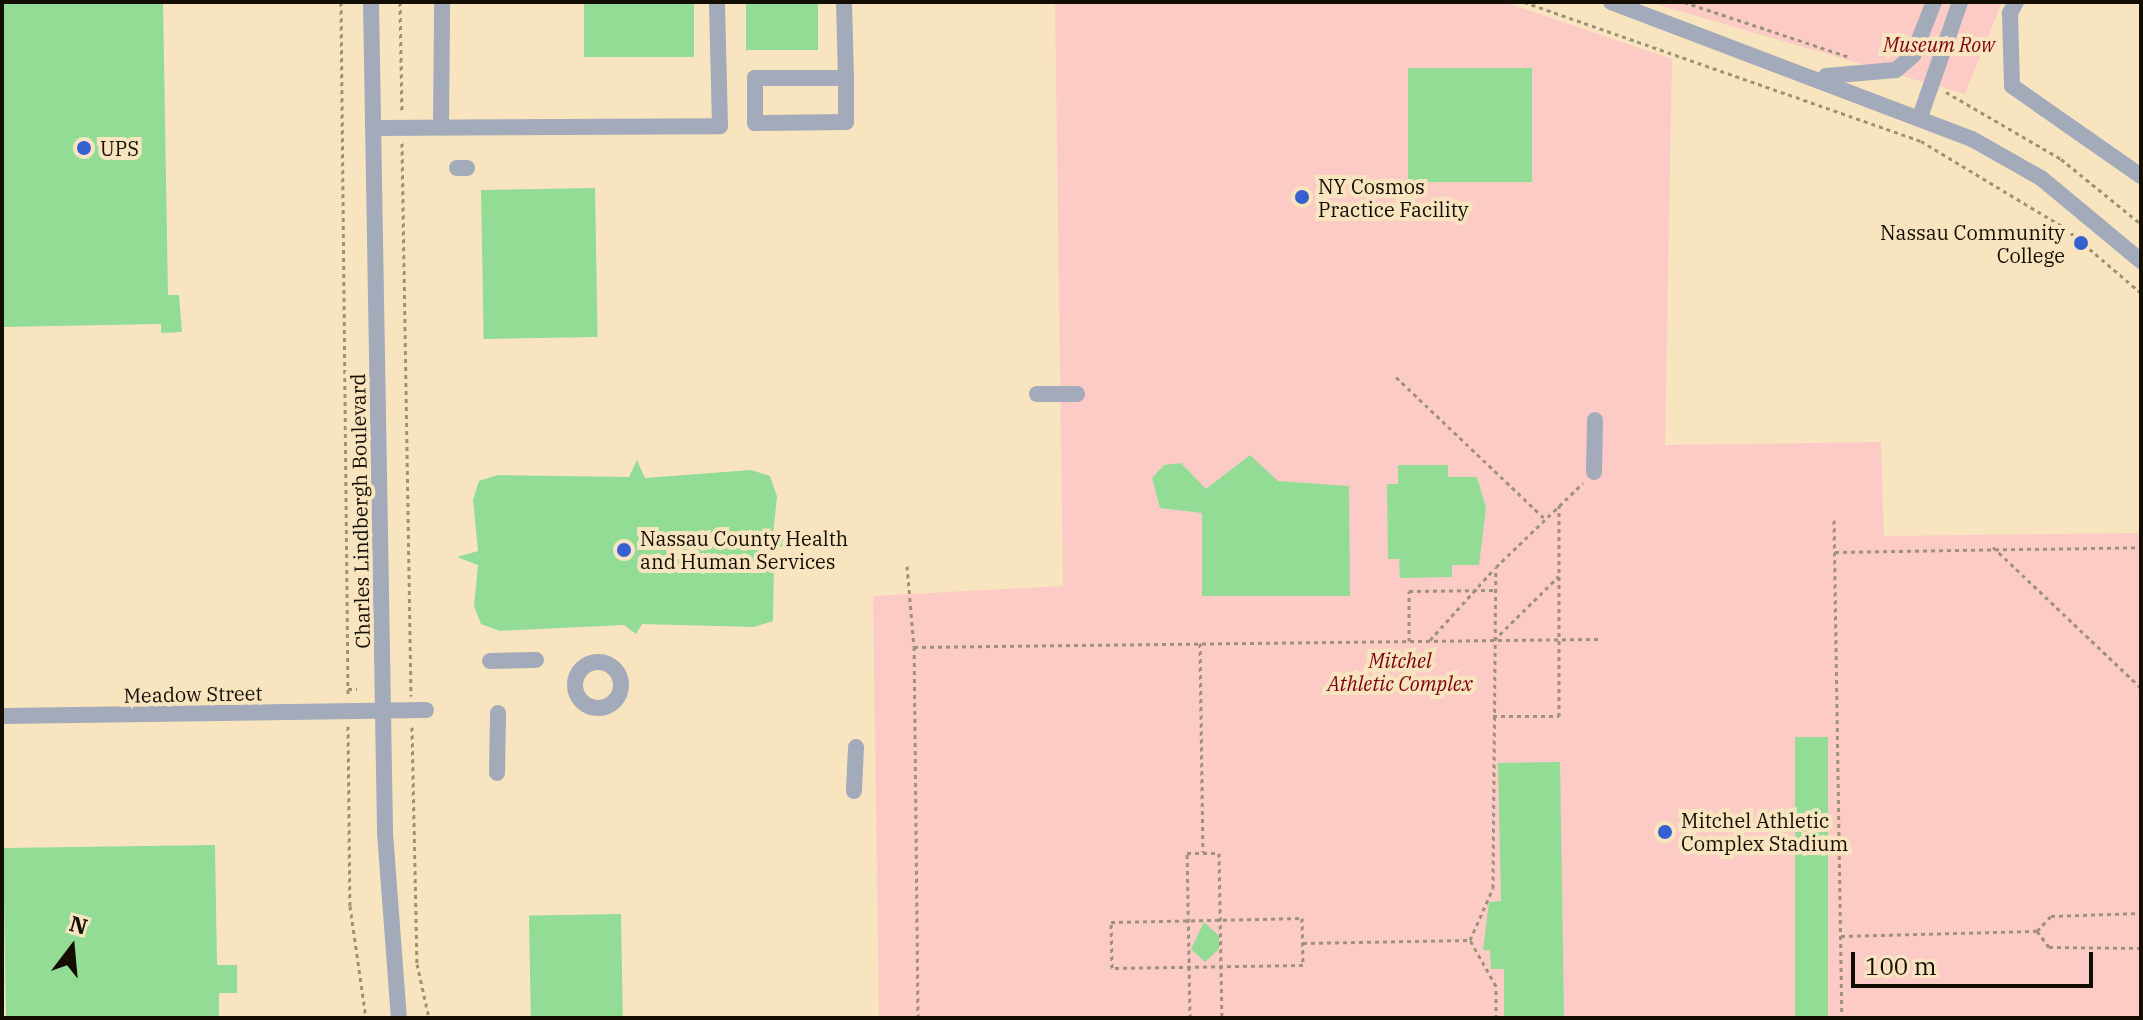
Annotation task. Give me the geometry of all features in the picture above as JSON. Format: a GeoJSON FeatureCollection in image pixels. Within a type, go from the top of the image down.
{"type":"FeatureCollection","features":[{"type":"Feature","properties":{"kind":"street","name":"Charles Lindbergh Boulevard"},"geometry":{"type":"LineString","coordinates":[[371,2],[388,949],[399,1018]]}},
{"type":"Feature","properties":{"kind":"street"},"geometry":{"type":"LineString","coordinates":[[441,127],[442,2]]}},
{"type":"Feature","properties":{"kind":"street"},"geometry":{"type":"LineString","coordinates":[[373,128],[720,126],[717,2]]}},
{"type":"Feature","properties":{"kind":"street"},"geometry":{"type":"LineString","coordinates":[[844,2],[846,78],[846,122],[755,123],[755,78],[846,78]]}},
{"type":"Feature","properties":{"kind":"street"},"geometry":{"type":"LineString","coordinates":[[1611,2],[1671,31],[1811,76],[1920,117],[2041,178],[2141,261]]}},
{"type":"Feature","properties":{"kind":"street"},"geometry":{"type":"LineString","coordinates":[[1811,76],[1896,70],[1913,55],[1934,2]]}},
{"type":"Feature","properties":{"kind":"street"},"geometry":{"type":"LineString","coordinates":[[1920,117],[1960,2]]}},
{"type":"Feature","properties":{"kind":"street"},"geometry":{"type":"LineString","coordinates":[[2016,2],[2010,13],[2012,86],[2141,176]]}},
{"type":"Feature","properties":{"kind":"street"},"geometry":{"type":"LineString","coordinates":[[1037,394],[1077,394]]}},
{"type":"Feature","properties":{"kind":"street"},"geometry":{"type":"LineString","coordinates":[[1594,472],[1595,420]]}},
{"type":"Feature","properties":{"kind":"street"},"geometry":{"type":"LineString","coordinates":[[490,661],[536,660]]}},
{"type":"Feature","properties":{"kind":"street","name":"Meadow Street"},"geometry":{"type":"LineString","coordinates":[[2,716],[419,711]]}},
{"type":"Feature","properties":{"kind":"street"},"geometry":{"type":"LineString","coordinates":[[497,773],[498,713]]}},
{"type":"Feature","properties":{"kind":"street"},"geometry":{"type":"LineString","coordinates":[[854,791],[856,747]]}},
{"type":"Feature","properties":{"kind":"path"},"geometry":{"type":"LineString","coordinates":[[341,2],[350,906],[366,1018]]}},
{"type":"Feature","properties":{"kind":"path"},"geometry":{"type":"LineString","coordinates":[[400,2],[408,686],[419,711],[412,731],[417,964],[429,1018]]}},
{"type":"Feature","properties":{"kind":"path"},"geometry":{"type":"LineString","coordinates":[[1524,2],[1921,141],[2065,228],[2141,293]]}},
{"type":"Feature","properties":{"kind":"path"},"geometry":{"type":"LineString","coordinates":[[1396,377],[1545,519]]}},
{"type":"Feature","properties":{"kind":"path"},"geometry":{"type":"LineString","coordinates":[[1430,640],[1496,567],[1594,472]]}},
{"type":"Feature","properties":{"kind":"path"},"geometry":{"type":"LineString","coordinates":[[1493,716],[1559,716],[1559,506]]}},
{"type":"Feature","properties":{"kind":"path"},"geometry":{"type":"LineString","coordinates":[[1834,520],[1842,1018]]}},
{"type":"Feature","properties":{"kind":"path"},"geometry":{"type":"LineString","coordinates":[[1835,552],[1993,547],[2141,547]]}},
{"type":"Feature","properties":{"kind":"path"},"geometry":{"type":"LineString","coordinates":[[1993,547],[2141,688]]}},
{"type":"Feature","properties":{"kind":"path"},"geometry":{"type":"LineString","coordinates":[[907,566],[914,647],[918,1018]]}},
{"type":"Feature","properties":{"kind":"path"},"geometry":{"type":"LineString","coordinates":[[1470,940],[1493,888],[1496,567]]}},
{"type":"Feature","properties":{"kind":"path"},"geometry":{"type":"LineString","coordinates":[[1494,640],[1559,576]]}},
{"type":"Feature","properties":{"kind":"path"},"geometry":{"type":"LineString","coordinates":[[1409,641],[1409,591],[1495,590]]}},
{"type":"Feature","properties":{"kind":"path"},"geometry":{"type":"LineString","coordinates":[[914,647],[1600,639]]}},
{"type":"Feature","properties":{"kind":"path"},"geometry":{"type":"LineString","coordinates":[[1200,643],[1204,853]]}},
{"type":"Feature","properties":{"kind":"path"},"geometry":{"type":"LineString","coordinates":[[348,689],[357,689]]}},
{"type":"Feature","properties":{"kind":"path"},"geometry":{"type":"LineString","coordinates":[[348,729],[356,730]]}},
{"type":"Feature","properties":{"kind":"path"},"geometry":{"type":"LineString","coordinates":[[405,731],[412,731]]}},
{"type":"Feature","properties":{"kind":"path"},"geometry":{"type":"LineString","coordinates":[[1190,1018],[1187,853],[1219,853],[1222,1018]]}},
{"type":"Feature","properties":{"kind":"path"},"geometry":{"type":"LineString","coordinates":[[1841,936],[2037,931],[2051,916],[2141,913]]}},
{"type":"Feature","properties":{"kind":"path"},"geometry":{"type":"LineString","coordinates":[[1302,918],[1303,965],[1112,968],[1111,922],[1220,919],[1302,918]]}},
{"type":"Feature","properties":{"kind":"path"},"geometry":{"type":"LineString","coordinates":[[2037,931],[2049,947],[2141,948]]}},
{"type":"Feature","properties":{"kind":"path"},"geometry":{"type":"LineString","coordinates":[[1303,943],[1470,940]]}},
{"type":"Feature","properties":{"kind":"path"},"geometry":{"type":"LineString","coordinates":[[1470,940],[1496,986],[1496,1018]]}},
{"type":"Feature","properties":{"kind":"green space","name":"Mitchel Athletic Complex"},"geometry":{"type":"Polygon","coordinates":[[[1055,2],[1504,2],[1672,59],[1665,445],[1881,442],[1884,536],[2141,533],[2141,1018],[879,1018],[873,596],[1063,586],[1055,2]]]}},
{"type":"Feature","properties":{"kind":"green space","name":"Museum Row"},"geometry":{"type":"Polygon","coordinates":[[[1648,2],[2002,2],[1965,94],[1648,2]]]}},
{"type":"Feature","properties":{"kind":"building","name":"UPS"},"geometry":{"type":"Polygon","coordinates":[[[2,2],[163,2],[168,295],[179,295],[182,332],[161,333],[161,324],[2,327],[2,2]]]}},
{"type":"Feature","properties":{"kind":"building"},"geometry":{"type":"Polygon","coordinates":[[[584,2],[694,2],[694,57],[584,57],[584,2]]]}},
{"type":"Feature","properties":{"kind":"building"},"geometry":{"type":"Polygon","coordinates":[[[746,2],[818,2],[818,50],[746,50],[746,2]]]}},
{"type":"Feature","properties":{"kind":"building"},"geometry":{"type":"Polygon","coordinates":[[[1408,68],[1532,68],[1532,182],[1408,182],[1408,68]]]}},
{"type":"Feature","properties":{"kind":"building"},"geometry":{"type":"Polygon","coordinates":[[[595,188],[598,337],[484,339],[481,190],[595,188]]]}},
{"type":"Feature","properties":{"kind":"building"},"geometry":{"type":"Polygon","coordinates":[[[1250,455],[1278,481],[1349,486],[1350,596],[1202,596],[1202,513],[1160,508],[1152,478],[1164,465],[1181,463],[1206,489],[1250,455]]]}},
{"type":"Feature","properties":{"kind":"building","name":"Nassau County Health and Human Services"},"geometry":{"type":"Polygon","coordinates":[[[637,460],[645,478],[751,470],[770,476],[777,496],[773,536],[791,542],[761,556],[774,567],[773,621],[754,627],[642,624],[636,634],[624,625],[500,631],[481,624],[474,606],[478,565],[457,557],[478,551],[473,500],[479,481],[498,475],[629,477],[637,460]]]}},
{"type":"Feature","properties":{"kind":"building"},"geometry":{"type":"Polygon","coordinates":[[[1398,465],[1448,465],[1448,477],[1477,477],[1486,508],[1479,565],[1452,565],[1452,577],[1400,578],[1399,559],[1388,559],[1387,484],[1398,484],[1398,465]]]}},
{"type":"Feature","properties":{"kind":"building"},"geometry":{"type":"Polygon","coordinates":[[[1795,737],[1828,737],[1828,1018],[1795,1018],[1795,737]]]}},
{"type":"Feature","properties":{"kind":"building"},"geometry":{"type":"Polygon","coordinates":[[[1560,762],[1564,1018],[1504,1018],[1504,969],[1491,969],[1490,950],[1483,950],[1489,902],[1501,901],[1498,763],[1560,762]]]}},
{"type":"Feature","properties":{"kind":"building"},"geometry":{"type":"Polygon","coordinates":[[[215,845],[217,965],[237,965],[237,993],[219,993],[219,1018],[6,1018],[3,848],[215,845]]]}},
{"type":"Feature","properties":{"kind":"building"},"geometry":{"type":"Polygon","coordinates":[[[621,914],[623,1018],[531,1018],[529,916],[621,914]]]}},
{"type":"Feature","properties":{"kind":"building"},"geometry":{"type":"Polygon","coordinates":[[[1204,922],[1219,936],[1219,949],[1205,962],[1191,949],[1204,922]]]}},
{"type":"Feature","properties":{"kind":"place","name":"UPS"},"geometry":{"type":"Point","coordinates":[84,148]}},
{"type":"Feature","properties":{"kind":"place","name":"NY Cosmos Practice Facility"},"geometry":{"type":"Point","coordinates":[1302,197]}},
{"type":"Feature","properties":{"kind":"place","name":"Nassau Community College"},"geometry":{"type":"Point","coordinates":[2081,243]}},
{"type":"Feature","properties":{"kind":"place","name":"Nassau County Health and Human Services"},"geometry":{"type":"Point","coordinates":[624,550]}},
{"type":"Feature","properties":{"kind":"place","name":"Mitchel Athletic Complex Stadium"},"geometry":{"type":"Point","coordinates":[1665,832]}}]}
